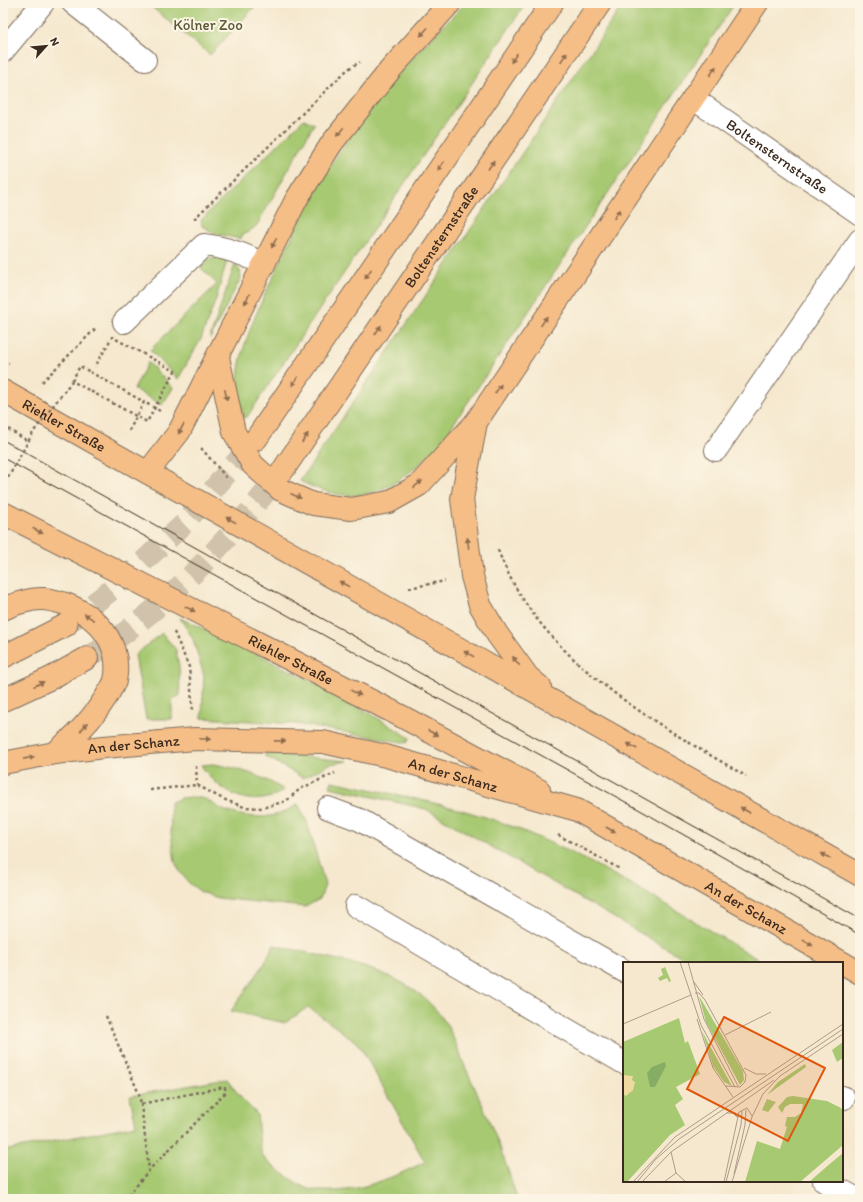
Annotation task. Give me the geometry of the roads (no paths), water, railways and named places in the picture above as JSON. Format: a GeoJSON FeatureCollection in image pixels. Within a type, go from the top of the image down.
{"type":"FeatureCollection","features":[{"type":"Feature","properties":{"kind":"main road"},"geometry":{"type":"LineString","coordinates":[[148,472],[179,432],[296,200],[332,143],[390,70],[450,3]]}},
{"type":"Feature","properties":{"kind":"main road"},"geometry":{"type":"LineString","coordinates":[[256,439],[552,3]]}},
{"type":"Feature","properties":{"kind":"main road","name":"Boltensternstraße"},"geometry":{"type":"LineString","coordinates":[[283,470],[600,3]]}},
{"type":"Feature","properties":{"kind":"main road"},"geometry":{"type":"LineString","coordinates":[[218,357],[234,432],[253,465],[281,490],[313,504],[351,509],[388,502],[419,485],[476,422],[694,100],[757,3]]}},
{"type":"Feature","properties":{"kind":"main road","name":"Riehler Straße"},"geometry":{"type":"LineString","coordinates":[[3,391],[563,708]]}},
{"type":"Feature","properties":{"kind":"main road"},"geometry":{"type":"LineString","coordinates":[[476,422],[462,499],[472,576],[480,605],[496,634],[528,677],[563,708],[860,875]]}},
{"type":"Feature","properties":{"kind":"main road","name":"Riehler Straße"},"geometry":{"type":"LineString","coordinates":[[3,513],[399,715],[577,810]]}},
{"type":"Feature","properties":{"kind":"main road"},"geometry":{"type":"LineString","coordinates":[[3,609],[14,604],[43,599],[70,605],[93,618],[108,637],[117,658],[114,682],[101,705],[82,731],[54,753]]}},
{"type":"Feature","properties":{"kind":"main road"},"geometry":{"type":"LineString","coordinates":[[3,657],[66,625]]}},
{"type":"Feature","properties":{"kind":"main road"},"geometry":{"type":"LineString","coordinates":[[3,700],[51,678],[87,658]]}},
{"type":"Feature","properties":{"kind":"main road","name":"An der Schanz"},"geometry":{"type":"LineString","coordinates":[[3,762],[54,753],[195,739],[323,742],[386,756],[577,810],[841,962]]}},
{"type":"Feature","properties":{"kind":"main road","name":"An der Schanz"},"geometry":{"type":"LineString","coordinates":[[843,963],[860,973]]}},
{"type":"Feature","properties":{"kind":"street"},"geometry":{"type":"LineString","coordinates":[[3,51],[43,3]]}},
{"type":"Feature","properties":{"kind":"street"},"geometry":{"type":"LineString","coordinates":[[73,3],[145,60]]}},
{"type":"Feature","properties":{"kind":"street","name":"Boltensternstraße"},"geometry":{"type":"LineString","coordinates":[[694,100],[860,214]]}},
{"type":"Feature","properties":{"kind":"street"},"geometry":{"type":"LineString","coordinates":[[716,450],[860,240]]}},
{"type":"Feature","properties":{"kind":"street"},"geometry":{"type":"LineString","coordinates":[[124,322],[204,245],[220,246],[236,251],[264,264]]}},
{"type":"Feature","properties":{"kind":"street"},"geometry":{"type":"LineString","coordinates":[[328,808],[360,820],[623,970]]}},
{"type":"Feature","properties":{"kind":"street"},"geometry":{"type":"LineString","coordinates":[[356,906],[623,1062]]}},
{"type":"Feature","properties":{"kind":"street"},"geometry":{"type":"LineString","coordinates":[[826,1182],[857,1199]]}},
{"type":"Feature","properties":{"kind":"tunnel"},"geometry":{"type":"LineString","coordinates":[[67,624],[119,584],[185,523],[256,439]]}},
{"type":"Feature","properties":{"kind":"tunnel"},"geometry":{"type":"LineString","coordinates":[[87,658],[116,639],[143,618],[194,573],[240,523],[283,470]]}},
{"type":"Feature","properties":{"kind":"tram line"},"geometry":{"type":"LineString","coordinates":[[3,440],[860,919]]}},
{"type":"Feature","properties":{"kind":"tram line"},"geometry":{"type":"LineString","coordinates":[[3,458],[640,810],[860,935]]}},
{"type":"Feature","properties":{"kind":"park label","name":"Kölner Zoo"},"geometry":{"type":"Point","coordinates":[208,25]}}]}
